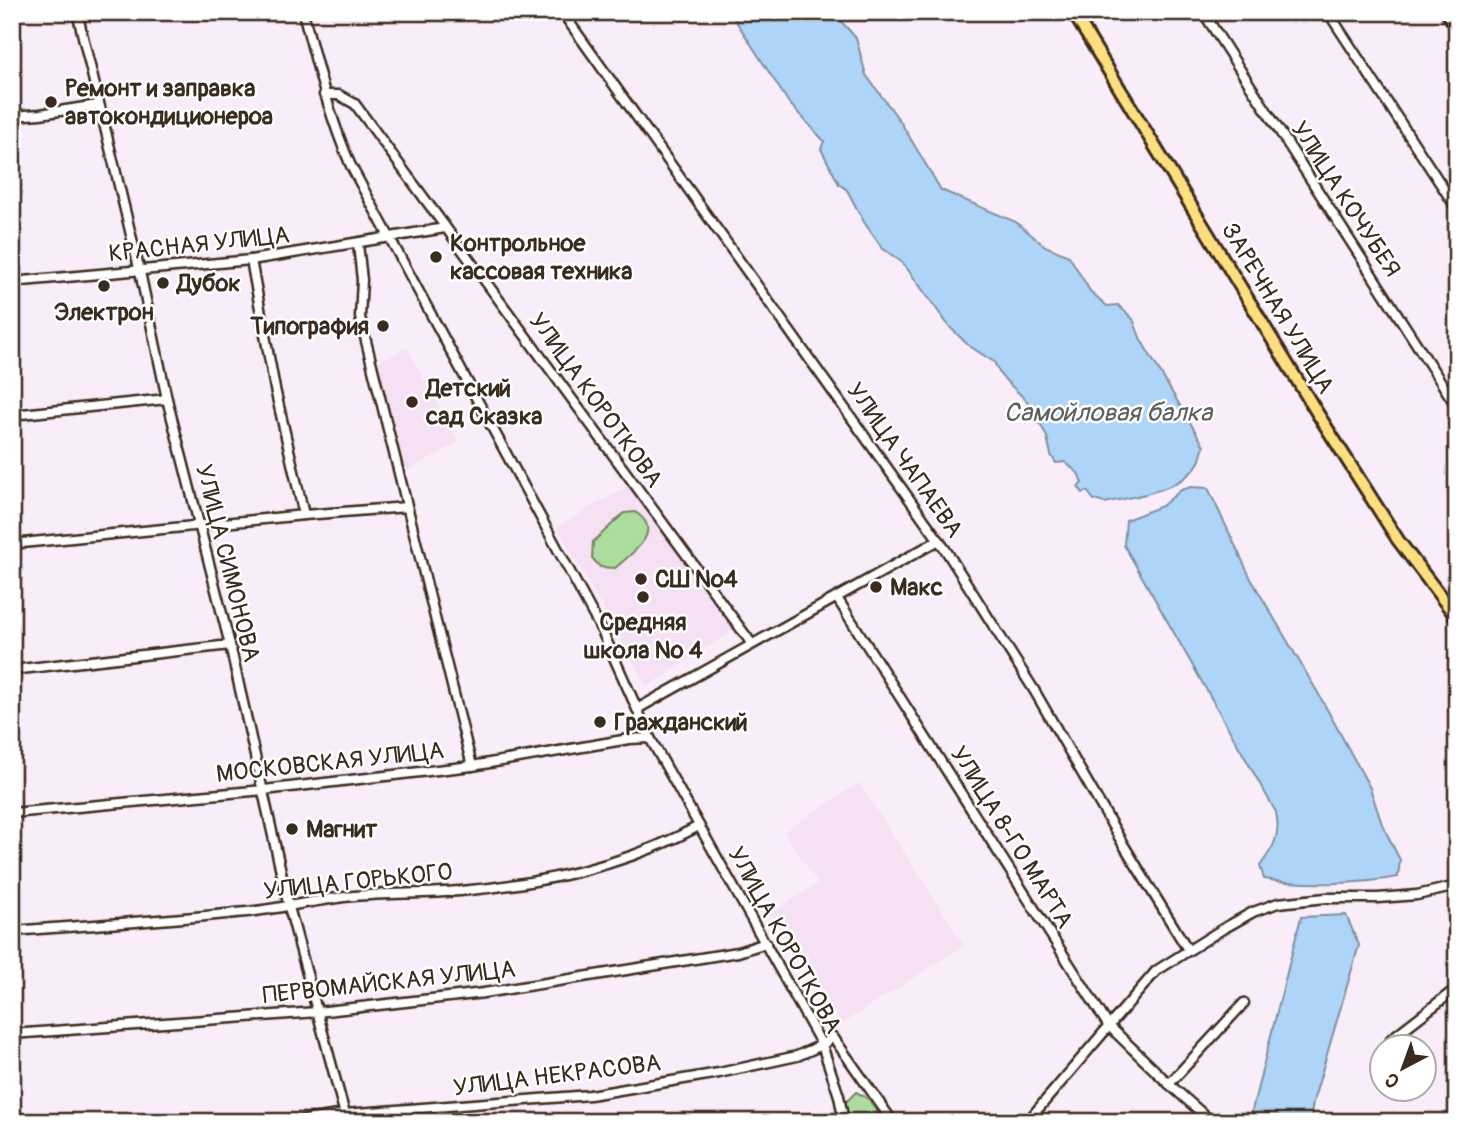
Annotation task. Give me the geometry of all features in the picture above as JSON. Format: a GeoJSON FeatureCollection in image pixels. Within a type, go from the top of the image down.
{"type":"FeatureCollection","features":[{"type":"Feature","properties":{"kind":"main road","name":"ЗАРЕЧНАЯ УЛИЦА"},"geometry":{"type":"LineString","coordinates":[[1073,12],[1383,516],[1457,618]]}},
{"type":"Feature","properties":{"kind":"street","name":"УЛИЦА СИМОНОВА"},"geometry":{"type":"LineString","coordinates":[[77,12],[140,272],[167,399],[230,645],[289,907],[346,1118]]}},
{"type":"Feature","properties":{"kind":"street"},"geometry":{"type":"LineString","coordinates":[[303,12],[324,95],[346,154],[389,238]]}},
{"type":"Feature","properties":{"kind":"street","name":"УЛИЦА ЧАПАЕВА"},"geometry":{"type":"LineString","coordinates":[[562,12],[939,540],[1034,691],[1188,950]]}},
{"type":"Feature","properties":{"kind":"street","name":"УЛИЦА КОЧУБЕЯ"},"geometry":{"type":"LineString","coordinates":[[1203,12],[1457,407]]}},
{"type":"Feature","properties":{"kind":"street"},"geometry":{"type":"LineString","coordinates":[[1328,12],[1457,209]]}},
{"type":"Feature","properties":{"kind":"street"},"geometry":{"type":"LineString","coordinates":[[1445,12],[1457,30]]}},
{"type":"Feature","properties":{"kind":"street","name":"УЛИЦА КОРОТКОВА"},"geometry":{"type":"LineString","coordinates":[[324,95],[339,95],[355,104],[752,644]]}},
{"type":"Feature","properties":{"kind":"street"},"geometry":{"type":"LineString","coordinates":[[12,116],[98,105]]}},
{"type":"Feature","properties":{"kind":"street","name":"КРАСНАЯ УЛИЦА"},"geometry":{"type":"LineString","coordinates":[[12,282],[251,260],[445,228]]}},
{"type":"Feature","properties":{"kind":"street","name":"УЛИЦА КОРОТКОВА"},"geometry":{"type":"LineString","coordinates":[[389,238],[606,638],[650,738],[822,1045],[839,1096],[844,1122]]}},
{"type":"Feature","properties":{"kind":"street"},"geometry":{"type":"LineString","coordinates":[[358,244],[362,280],[360,317],[472,766]]}},
{"type":"Feature","properties":{"kind":"street"},"geometry":{"type":"LineString","coordinates":[[251,260],[275,389],[304,514]]}},
{"type":"Feature","properties":{"kind":"street"},"geometry":{"type":"LineString","coordinates":[[12,415],[167,399]]}},
{"type":"Feature","properties":{"kind":"street"},"geometry":{"type":"LineString","coordinates":[[12,544],[304,514],[407,507]]}},
{"type":"Feature","properties":{"kind":"street"},"geometry":{"type":"LineString","coordinates":[[637,709],[939,540]]}},
{"type":"Feature","properties":{"kind":"street","name":"УЛИЦА 8-ГО МАРТА"},"geometry":{"type":"LineString","coordinates":[[837,598],[1108,1025],[1212,1122]]}},
{"type":"Feature","properties":{"kind":"street"},"geometry":{"type":"LineString","coordinates":[[12,670],[230,645]]}},
{"type":"Feature","properties":{"kind":"street","name":"МОСКОВСКАЯ УЛИЦА"},"geometry":{"type":"LineString","coordinates":[[12,813],[264,790],[472,766],[650,738]]}},
{"type":"Feature","properties":{"kind":"street","name":"УЛИЦА ГОРЬКОГО"},"geometry":{"type":"LineString","coordinates":[[12,931],[61,929],[289,907],[354,896],[425,894],[515,885],[606,863],[680,836],[699,826]]}},
{"type":"Feature","properties":{"kind":"street"},"geometry":{"type":"LineString","coordinates":[[1027,1122],[1157,971],[1253,912],[1278,903],[1326,898],[1417,895],[1457,886]]}},
{"type":"Feature","properties":{"kind":"street","name":"ПЕРВОМАЙСКАЯ УЛИЦА"},"geometry":{"type":"LineString","coordinates":[[12,1034],[317,1012],[484,993],[738,952],[766,943]]}},
{"type":"Feature","properties":{"kind":"street"},"geometry":{"type":"LineString","coordinates":[[1400,1032],[1457,988]]}},
{"type":"Feature","properties":{"kind":"street"},"geometry":{"type":"LineString","coordinates":[[1169,1084],[1244,1003]]}},
{"type":"Feature","properties":{"kind":"street"},"geometry":{"type":"LineString","coordinates":[[822,1045],[833,1037],[893,1122]]}},
{"type":"Feature","properties":{"kind":"street","name":"УЛИЦА НЕКРАСОВА"},"geometry":{"type":"LineString","coordinates":[[292,1122],[590,1095],[760,1065],[797,1056],[822,1045]]}},
{"type":"Feature","properties":{"kind":"shaded area","name":"Детский сад Сказка"},"geometry":{"type":"Polygon","coordinates":[[[407,348],[459,442],[405,472],[377,362],[407,348]]]}},
{"type":"Feature","properties":{"kind":"shaded area","name":"СШ №4"},"geometry":{"type":"Polygon","coordinates":[[[629,485],[734,630],[647,687],[557,527],[629,485]]]}},
{"type":"Feature","properties":{"kind":"shaded area"},"geometry":{"type":"Polygon","coordinates":[[[859,783],[964,945],[842,1024],[771,914],[818,883],[784,832],[859,783]]]}},
{"type":"Feature","properties":{"kind":"green space"},"geometry":{"type":"Polygon","coordinates":[[[635,512],[644,519],[647,527],[643,542],[615,568],[600,567],[592,558],[593,542],[624,513],[635,512]]]}},
{"type":"Feature","properties":{"kind":"green space"},"geometry":{"type":"Polygon","coordinates":[[[856,1092],[869,1099],[883,1122],[847,1122],[844,1104],[856,1092]]]}},
{"type":"Feature","properties":{"kind":"water","name":"Самойловая балка"},"geometry":{"type":"Polygon","coordinates":[[[730,12],[833,12],[856,38],[866,75],[900,121],[941,190],[1016,222],[1045,246],[1069,256],[1090,291],[1107,306],[1118,305],[1133,319],[1141,340],[1204,446],[1199,462],[1191,472],[1181,480],[1156,491],[1104,503],[1094,500],[1087,491],[1083,493],[1078,487],[1082,483],[1078,473],[1065,462],[1056,463],[1051,455],[1047,437],[1027,401],[1001,376],[994,362],[968,345],[949,326],[903,263],[882,248],[847,190],[839,184],[821,149],[824,141],[789,103],[730,12]]]}},
{"type":"Feature","properties":{"kind":"water","name":"Самойловая балка"},"geometry":{"type":"Polygon","coordinates":[[[1191,487],[1208,488],[1251,579],[1370,788],[1382,824],[1400,860],[1398,877],[1331,883],[1295,883],[1264,879],[1260,866],[1275,841],[1278,827],[1276,812],[1124,545],[1126,520],[1162,506],[1181,490],[1191,487]]]}},
{"type":"Feature","properties":{"kind":"water"},"geometry":{"type":"Polygon","coordinates":[[[1346,915],[1359,945],[1313,1102],[1310,1122],[1249,1122],[1301,917],[1346,915]]]}},
{"type":"Feature","properties":{"kind":"place","name":"Ремонт и заправка автокондиционероа"},"geometry":{"type":"Point","coordinates":[51,102]}},
{"type":"Feature","properties":{"kind":"place","name":"Контрольное кассовая техника"},"geometry":{"type":"Point","coordinates":[436,257]}},
{"type":"Feature","properties":{"kind":"place","name":"Дубок"},"geometry":{"type":"Point","coordinates":[163,283]}},
{"type":"Feature","properties":{"kind":"place","name":"Электрон"},"geometry":{"type":"Point","coordinates":[104,286]}},
{"type":"Feature","properties":{"kind":"place","name":"Типография"},"geometry":{"type":"Point","coordinates":[383,326]}},
{"type":"Feature","properties":{"kind":"place","name":"Детский сад Сказка"},"geometry":{"type":"Point","coordinates":[412,402]}},
{"type":"Feature","properties":{"kind":"place","name":"СШ №4"},"geometry":{"type":"Point","coordinates":[641,579]}},
{"type":"Feature","properties":{"kind":"place","name":"Макс"},"geometry":{"type":"Point","coordinates":[876,587]}},
{"type":"Feature","properties":{"kind":"place","name":"Средняя школа № 4"},"geometry":{"type":"Point","coordinates":[643,597]}},
{"type":"Feature","properties":{"kind":"place","name":"Гражданский"},"geometry":{"type":"Point","coordinates":[600,722]}},
{"type":"Feature","properties":{"kind":"place","name":"Магнит"},"geometry":{"type":"Point","coordinates":[292,829]}}]}
